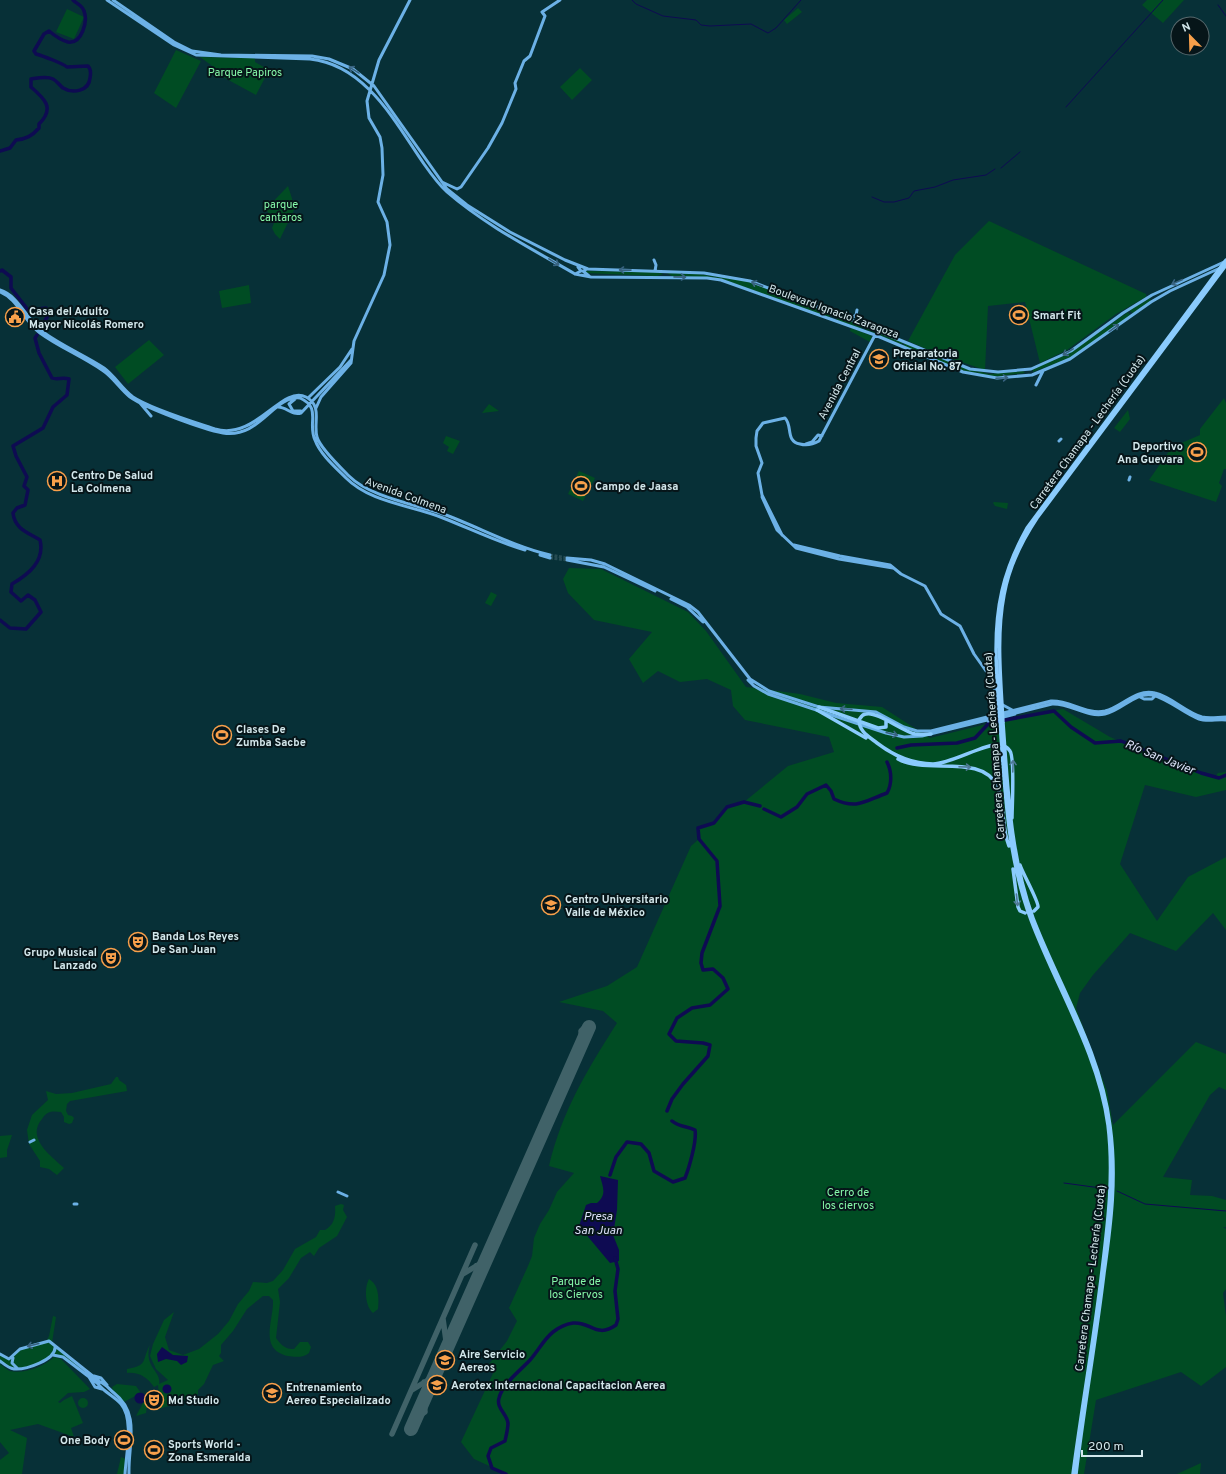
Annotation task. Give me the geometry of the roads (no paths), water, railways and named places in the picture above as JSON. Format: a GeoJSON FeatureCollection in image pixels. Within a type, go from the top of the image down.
{"type":"FeatureCollection","features":[{"type":"Feature","properties":{"kind":"highway","name":"Carretera Chamapa - Lechería (Cuota)"},"geometry":{"type":"LineString","coordinates":[[1074,1474],[1093,1344],[1108,1220],[1111,1182],[1108,1131],[1098,1080],[1070,1010],[1030,919],[1014,856],[1004,763],[997,676],[999,623],[1013,562],[1030,529],[1226,261]]}},
{"type":"Feature","properties":{"kind":"highway","name":"Carretera Chamapa - Lechería (Cuota)"},"geometry":{"type":"LineString","coordinates":[[1218,273],[1226,265]]}},
{"type":"Feature","properties":{"kind":"highway"},"geometry":{"type":"LineString","coordinates":[[818,708],[878,728],[886,727],[887,724],[885,720]]}},
{"type":"Feature","properties":{"kind":"highway"},"geometry":{"type":"LineString","coordinates":[[818,708],[833,720],[864,736],[900,761],[919,765],[978,768],[989,775],[999,790],[1005,834],[1011,849]]}},
{"type":"Feature","properties":{"kind":"highway"},"geometry":{"type":"LineString","coordinates":[[864,736],[859,726],[858,719],[861,714],[868,710]]}},
{"type":"Feature","properties":{"kind":"highway"},"geometry":{"type":"LineString","coordinates":[[858,719],[864,714],[868,714],[916,734],[931,734]]}},
{"type":"Feature","properties":{"kind":"highway"},"geometry":{"type":"LineString","coordinates":[[859,726],[865,734],[893,755],[914,762],[939,763],[991,746],[1001,745],[1006,747],[1010,751],[1013,761],[1011,833]]}},
{"type":"Feature","properties":{"kind":"highway","name":"Carretera Chamapa - Lechería (Cuota)"},"geometry":{"type":"LineString","coordinates":[[1004,763],[1007,819],[1011,849],[1033,918],[1072,1009],[1101,1084],[1111,1128],[1113,1190],[1096,1345],[1074,1474]]}},
{"type":"Feature","properties":{"kind":"highway"},"geometry":{"type":"LineString","coordinates":[[1014,856],[1027,884],[1038,902],[1038,907],[1034,911]]}},
{"type":"Feature","properties":{"kind":"highway"},"geometry":{"type":"LineString","coordinates":[[1014,856],[1018,906],[1020,911],[1025,913]]}},
{"type":"Feature","properties":{"kind":"main road"},"geometry":{"type":"LineString","coordinates":[[107,0],[174,45],[196,55],[328,60]]}},
{"type":"Feature","properties":{"kind":"main road"},"geometry":{"type":"LineString","coordinates":[[112,0],[174,42],[192,51],[221,55],[312,56],[328,60],[350,72],[369,89],[447,189],[479,214]]}},
{"type":"Feature","properties":{"kind":"main road"},"geometry":{"type":"LineString","coordinates":[[344,367],[348,352],[352,348],[368,307],[380,283],[390,245],[387,222],[378,202],[384,175],[381,142],[368,111],[367,101],[379,60],[410,0]]}},
{"type":"Feature","properties":{"kind":"main road"},"geometry":{"type":"LineString","coordinates":[[442,182],[457,189],[461,187],[488,148],[502,123],[516,89],[515,83],[524,61],[530,56],[545,16],[542,12],[560,0]]}},
{"type":"Feature","properties":{"kind":"main road"},"geometry":{"type":"LineString","coordinates":[[412,144],[441,187],[479,214]]}},
{"type":"Feature","properties":{"kind":"main road","name":"Boulevard Ignacio Zaragoza"},"geometry":{"type":"LineString","coordinates":[[479,214],[523,239],[577,266],[588,269],[704,273],[734,277],[754,282],[862,324],[957,365],[979,370],[998,372],[1031,369],[1071,351],[1132,307],[1152,295],[1226,261]]}},
{"type":"Feature","properties":{"kind":"main road","name":"Boulevard Ignacio Zaragoza"},"geometry":{"type":"LineString","coordinates":[[479,214],[488,223],[575,274],[591,277],[715,278],[833,319],[963,372],[993,378],[1019,377],[1044,370],[1077,355],[1151,302],[1170,291],[1226,265]]}},
{"type":"Feature","properties":{"kind":"main road"},"geometry":{"type":"LineString","coordinates":[[654,260],[656,266],[655,271]]}},
{"type":"Feature","properties":{"kind":"main road"},"geometry":{"type":"LineString","coordinates":[[575,274],[581,271],[577,266]]}},
{"type":"Feature","properties":{"kind":"main road"},"geometry":{"type":"LineString","coordinates":[[588,269],[583,271],[591,277]]}},
{"type":"Feature","properties":{"kind":"main road"},"geometry":{"type":"LineString","coordinates":[[0,291],[14,302],[29,321],[53,342],[101,369],[124,392],[140,403],[215,429],[232,431],[250,426],[288,397],[301,395],[308,398],[316,408],[321,397],[349,366],[353,358],[352,348]]}},
{"type":"Feature","properties":{"kind":"main road"},"geometry":{"type":"LineString","coordinates":[[1151,302],[1152,295]]}},
{"type":"Feature","properties":{"kind":"main road"},"geometry":{"type":"LineString","coordinates":[[1132,307],[1130,314],[1136,313]]}},
{"type":"Feature","properties":{"kind":"main road"},"geometry":{"type":"LineString","coordinates":[[849,319],[856,315],[858,310]]}},
{"type":"Feature","properties":{"kind":"main road"},"geometry":{"type":"LineString","coordinates":[[833,319],[835,314]]}},
{"type":"Feature","properties":{"kind":"main road"},"geometry":{"type":"LineString","coordinates":[[29,321],[51,337],[106,369],[134,397],[178,418],[216,431],[235,434],[248,430],[290,399],[300,398]]}},
{"type":"Feature","properties":{"kind":"main road"},"geometry":{"type":"LineString","coordinates":[[862,324],[864,329],[886,340]]}},
{"type":"Feature","properties":{"kind":"main road","name":"Avenida Central"},"geometry":{"type":"LineString","coordinates":[[803,445],[810,445],[819,441],[875,335]]}},
{"type":"Feature","properties":{"kind":"main road"},"geometry":{"type":"LineString","coordinates":[[308,398],[340,368],[348,356]]}},
{"type":"Feature","properties":{"kind":"main road"},"geometry":{"type":"LineString","coordinates":[[278,408],[286,408],[292,413],[298,414],[306,408],[353,358]]}},
{"type":"Feature","properties":{"kind":"main road"},"geometry":{"type":"LineString","coordinates":[[979,370],[977,373],[979,376]]}},
{"type":"Feature","properties":{"kind":"main road"},"geometry":{"type":"LineString","coordinates":[[1036,386],[1044,370]]}},
{"type":"Feature","properties":{"kind":"main road"},"geometry":{"type":"LineString","coordinates":[[315,392],[316,397],[321,397]]}},
{"type":"Feature","properties":{"kind":"main road"},"geometry":{"type":"LineString","coordinates":[[300,398],[293,400],[289,404],[293,411],[299,412],[306,408]]}},
{"type":"Feature","properties":{"kind":"main road","name":"Avenida Colmena"},"geometry":{"type":"LineString","coordinates":[[300,398],[310,405],[313,410],[312,432],[315,442],[352,484],[375,496],[443,518],[498,540]]}},
{"type":"Feature","properties":{"kind":"main road"},"geometry":{"type":"LineString","coordinates":[[140,403],[151,416]]}},
{"type":"Feature","properties":{"kind":"main road","name":"Avenida Colmena"},"geometry":{"type":"LineString","coordinates":[[316,408],[317,436],[324,449],[357,484],[367,490],[444,514],[481,530],[498,540]]}},
{"type":"Feature","properties":{"kind":"main road"},"geometry":{"type":"LineString","coordinates":[[168,418],[178,418]]}},
{"type":"Feature","properties":{"kind":"main road"},"geometry":{"type":"LineString","coordinates":[[822,436],[818,435],[812,442],[803,445],[791,439],[786,419],[781,418],[763,423],[758,429],[756,446],[762,465],[758,472],[762,496],[782,535],[794,545],[890,566],[906,577],[925,586],[941,614],[960,626],[974,654],[991,678],[996,696],[997,716]]}},
{"type":"Feature","properties":{"kind":"main road"},"geometry":{"type":"LineString","coordinates":[[498,540],[550,556]]}},
{"type":"Feature","properties":{"kind":"main road"},"geometry":{"type":"LineString","coordinates":[[567,559],[591,560],[605,564],[689,605],[705,620],[752,682],[770,691],[896,735],[912,737],[931,734],[997,716]]}},
{"type":"Feature","properties":{"kind":"main road"},"geometry":{"type":"LineString","coordinates":[[986,720],[991,721],[1011,716],[1015,712],[1057,701],[1067,702],[1091,712],[1105,711],[1136,695],[1148,692],[1160,695],[1200,716],[1226,718]]}},
{"type":"Feature","properties":{"kind":"main road"},"geometry":{"type":"LineString","coordinates":[[996,696],[1003,705],[1015,712]]}},
{"type":"Feature","properties":{"kind":"main road"},"geometry":{"type":"LineString","coordinates":[[818,708],[868,710],[876,712],[904,727],[922,732],[1057,703],[1067,705],[1090,714],[1104,714],[1140,697],[1155,696],[1199,719],[1226,718]]}},
{"type":"Feature","properties":{"kind":"main road"},"geometry":{"type":"LineString","coordinates":[[338,1192],[347,1196]]}},
{"type":"Feature","properties":{"kind":"main road"},"geometry":{"type":"LineString","coordinates":[[0,1354],[9,1359],[20,1349],[51,1342],[94,1376],[102,1389]]}},
{"type":"Feature","properties":{"kind":"main road"},"geometry":{"type":"LineString","coordinates":[[0,1361],[8,1367],[20,1368],[44,1361],[53,1355],[55,1346]]}},
{"type":"Feature","properties":{"kind":"main road"},"geometry":{"type":"LineString","coordinates":[[53,1355],[63,1357],[89,1377],[99,1383],[107,1385]]}},
{"type":"Feature","properties":{"kind":"main road"},"geometry":{"type":"LineString","coordinates":[[13,1356],[12,1360],[14,1366],[20,1368]]}},
{"type":"Feature","properties":{"kind":"main road"},"geometry":{"type":"LineString","coordinates":[[94,1376],[101,1378],[107,1385],[108,1390],[122,1405],[127,1416],[125,1474]]}},
{"type":"Feature","properties":{"kind":"main road"},"geometry":{"type":"LineString","coordinates":[[89,1377],[95,1387],[108,1390],[124,1402],[131,1414],[129,1474]]}},
{"type":"Feature","properties":{"kind":"water","name":"Presa San Juan"},"geometry":{"type":"Polygon","coordinates":[[[600,1176],[618,1180],[617,1210],[613,1235],[619,1250],[619,1261],[610,1263],[579,1226],[586,1205],[597,1203],[602,1197],[603,1191],[600,1176]]]}},
{"type":"Feature","properties":{"kind":"water"},"geometry":{"type":"Polygon","coordinates":[[[162,1347],[173,1355],[188,1356],[187,1362],[181,1365],[177,1361],[166,1359],[158,1362],[157,1354],[162,1347]]]}},
{"type":"Feature","properties":{"kind":"water"},"geometry":{"type":"Polygon","coordinates":[[[167,1384],[172,1389],[167,1394],[162,1389],[167,1384]]]}},
{"type":"Feature","properties":{"kind":"water"},"geometry":{"type":"Polygon","coordinates":[[[138,1393],[142,1393],[144,1394],[144,1402],[138,1403],[135,1400],[135,1396],[138,1393]]]}},
{"type":"Feature","properties":{"kind":"waterway"},"geometry":{"type":"LineString","coordinates":[[0,151],[10,148],[16,140],[26,138],[34,133],[39,128],[39,124],[44,118],[47,108],[46,104],[31,87],[31,79],[51,78],[63,88],[71,91],[80,90],[87,86],[89,82],[91,73],[88,66],[67,67],[36,54],[34,51],[44,34],[49,31],[58,38],[68,42],[73,42],[80,36],[83,31],[85,15],[82,7],[73,0]]}},
{"type":"Feature","properties":{"kind":"waterway"},"geometry":{"type":"LineString","coordinates":[[632,0],[636,4],[663,16],[696,20],[701,25],[710,26],[751,24],[768,33],[776,28],[801,0]]}},
{"type":"Feature","properties":{"kind":"waterway"},"geometry":{"type":"LineString","coordinates":[[1066,107],[1163,0]]}},
{"type":"Feature","properties":{"kind":"waterway"},"geometry":{"type":"LineString","coordinates":[[1218,5],[1226,16]]}},
{"type":"Feature","properties":{"kind":"waterway"},"geometry":{"type":"LineString","coordinates":[[1001,168],[1020,152]]}},
{"type":"Feature","properties":{"kind":"waterway"},"geometry":{"type":"LineString","coordinates":[[872,197],[884,202],[894,202],[909,198],[914,191],[935,187],[953,180],[986,175],[995,169]]}},
{"type":"Feature","properties":{"kind":"waterway"},"geometry":{"type":"LineString","coordinates":[[0,271],[2,270],[11,277],[11,288],[28,310],[46,308],[49,314],[41,327]]}},
{"type":"Feature","properties":{"kind":"waterway"},"geometry":{"type":"LineString","coordinates":[[0,620],[10,628],[26,629],[41,612],[35,600],[28,595],[21,601],[11,592],[12,584],[30,571],[38,561],[41,548],[40,540],[22,530],[14,518],[13,513],[17,508],[25,505],[28,490],[24,486],[27,477],[16,456],[13,446],[43,428],[53,407],[67,395],[69,379],[52,378],[39,353],[35,338],[37,335]]}},
{"type":"Feature","properties":{"kind":"waterway","name":"Río San Javier"},"geometry":{"type":"LineString","coordinates":[[897,748],[911,745],[957,743],[975,738],[989,723],[1054,711],[1071,727],[1095,743],[1121,741],[1201,773],[1219,778],[1226,775]]}},
{"type":"Feature","properties":{"kind":"waterway","name":"Río San Javier"},"geometry":{"type":"LineString","coordinates":[[764,809],[781,817],[797,807],[807,794],[826,785],[831,791],[834,799],[849,804],[867,801],[887,793],[891,778],[887,762]]}},
{"type":"Feature","properties":{"kind":"waterway","name":"Río San Javier"},"geometry":{"type":"LineString","coordinates":[[667,1111],[672,1099],[683,1084],[708,1056],[710,1045],[676,1041],[669,1034],[677,1018],[692,1008],[710,1005],[728,989],[723,978],[713,969],[703,970],[701,963],[702,953],[720,906],[717,861],[699,839],[698,828],[714,823],[727,807],[744,802],[760,806]]}},
{"type":"Feature","properties":{"kind":"waterway","name":"Río San Javier"},"geometry":{"type":"LineString","coordinates":[[610,1175],[616,1157],[627,1142],[641,1144],[649,1153],[654,1171],[673,1182],[685,1178],[694,1147],[695,1130],[672,1121]]}},
{"type":"Feature","properties":{"kind":"waterway"},"geometry":{"type":"LineString","coordinates":[[1064,1183],[1108,1189]]}},
{"type":"Feature","properties":{"kind":"waterway"},"geometry":{"type":"LineString","coordinates":[[1117,1191],[1145,1204],[1226,1211]]}},
{"type":"Feature","properties":{"kind":"waterway","name":"Río San Javier"},"geometry":{"type":"LineString","coordinates":[[506,1474],[492,1468],[488,1456],[491,1448],[505,1441],[508,1423],[498,1402],[504,1387],[530,1360],[547,1338],[557,1329],[573,1323],[584,1324],[598,1330],[609,1329],[616,1325],[618,1319],[615,1291],[618,1269],[615,1258]]}},
{"type":"Feature","properties":{"kind":"tunnel"},"geometry":{"type":"LineString","coordinates":[[550,555],[567,558]]}},
{"type":"Feature","properties":{"kind":"tunnel"},"geometry":{"type":"LineString","coordinates":[[550,558],[567,560]]}},
{"type":"Feature","properties":{"kind":"place","name":"Smart Fit"},"geometry":{"type":"Point","coordinates":[1019,315]}},
{"type":"Feature","properties":{"kind":"place","name":"Casa del Adulto Mayor Nicolás Romero"},"geometry":{"type":"Point","coordinates":[15,317]}},
{"type":"Feature","properties":{"kind":"place","name":"Preparatoria Oficial No. 87"},"geometry":{"type":"Point","coordinates":[879,359]}},
{"type":"Feature","properties":{"kind":"place","name":"Deportivo Ana Guevara"},"geometry":{"type":"Point","coordinates":[1197,452]}},
{"type":"Feature","properties":{"kind":"place","name":"Centro De Salud La Colmena"},"geometry":{"type":"Point","coordinates":[57,481]}},
{"type":"Feature","properties":{"kind":"place","name":"Campo de Jaasa"},"geometry":{"type":"Point","coordinates":[581,486]}},
{"type":"Feature","properties":{"kind":"place","name":"Clases De Zumba Sacbe"},"geometry":{"type":"Point","coordinates":[222,735]}},
{"type":"Feature","properties":{"kind":"place","name":"Centro Universitario Valle de México"},"geometry":{"type":"Point","coordinates":[551,905]}},
{"type":"Feature","properties":{"kind":"place","name":"Banda Los Reyes De San Juan"},"geometry":{"type":"Point","coordinates":[138,942]}},
{"type":"Feature","properties":{"kind":"place","name":"Grupo Musical Lanzado"},"geometry":{"type":"Point","coordinates":[111,958]}},
{"type":"Feature","properties":{"kind":"place","name":"Aire Servicio Aereos"},"geometry":{"type":"Point","coordinates":[445,1360]}},
{"type":"Feature","properties":{"kind":"place","name":"Aerotex Internacional Capacitacion Aerea"},"geometry":{"type":"Point","coordinates":[437,1385]}},
{"type":"Feature","properties":{"kind":"place","name":"Entrenamiento Aereo Especializado"},"geometry":{"type":"Point","coordinates":[272,1393]}},
{"type":"Feature","properties":{"kind":"place","name":"Md Studio"},"geometry":{"type":"Point","coordinates":[154,1400]}},
{"type":"Feature","properties":{"kind":"place","name":"One Body"},"geometry":{"type":"Point","coordinates":[124,1440]}},
{"type":"Feature","properties":{"kind":"place","name":"Sports World - Zona Esmeralda"},"geometry":{"type":"Point","coordinates":[154,1450]}},
{"type":"Feature","properties":{"kind":"park label","name":"Parque Papiros"},"geometry":{"type":"Point","coordinates":[245,72]}},
{"type":"Feature","properties":{"kind":"park label","name":"parque cantaros"},"geometry":{"type":"Point","coordinates":[281,210]}},
{"type":"Feature","properties":{"kind":"park label","name":"Cerro de los ciervos"},"geometry":{"type":"Point","coordinates":[848,1198]}},
{"type":"Feature","properties":{"kind":"park label","name":"Parque de los Ciervos"},"geometry":{"type":"Point","coordinates":[576,1287]}}]}
